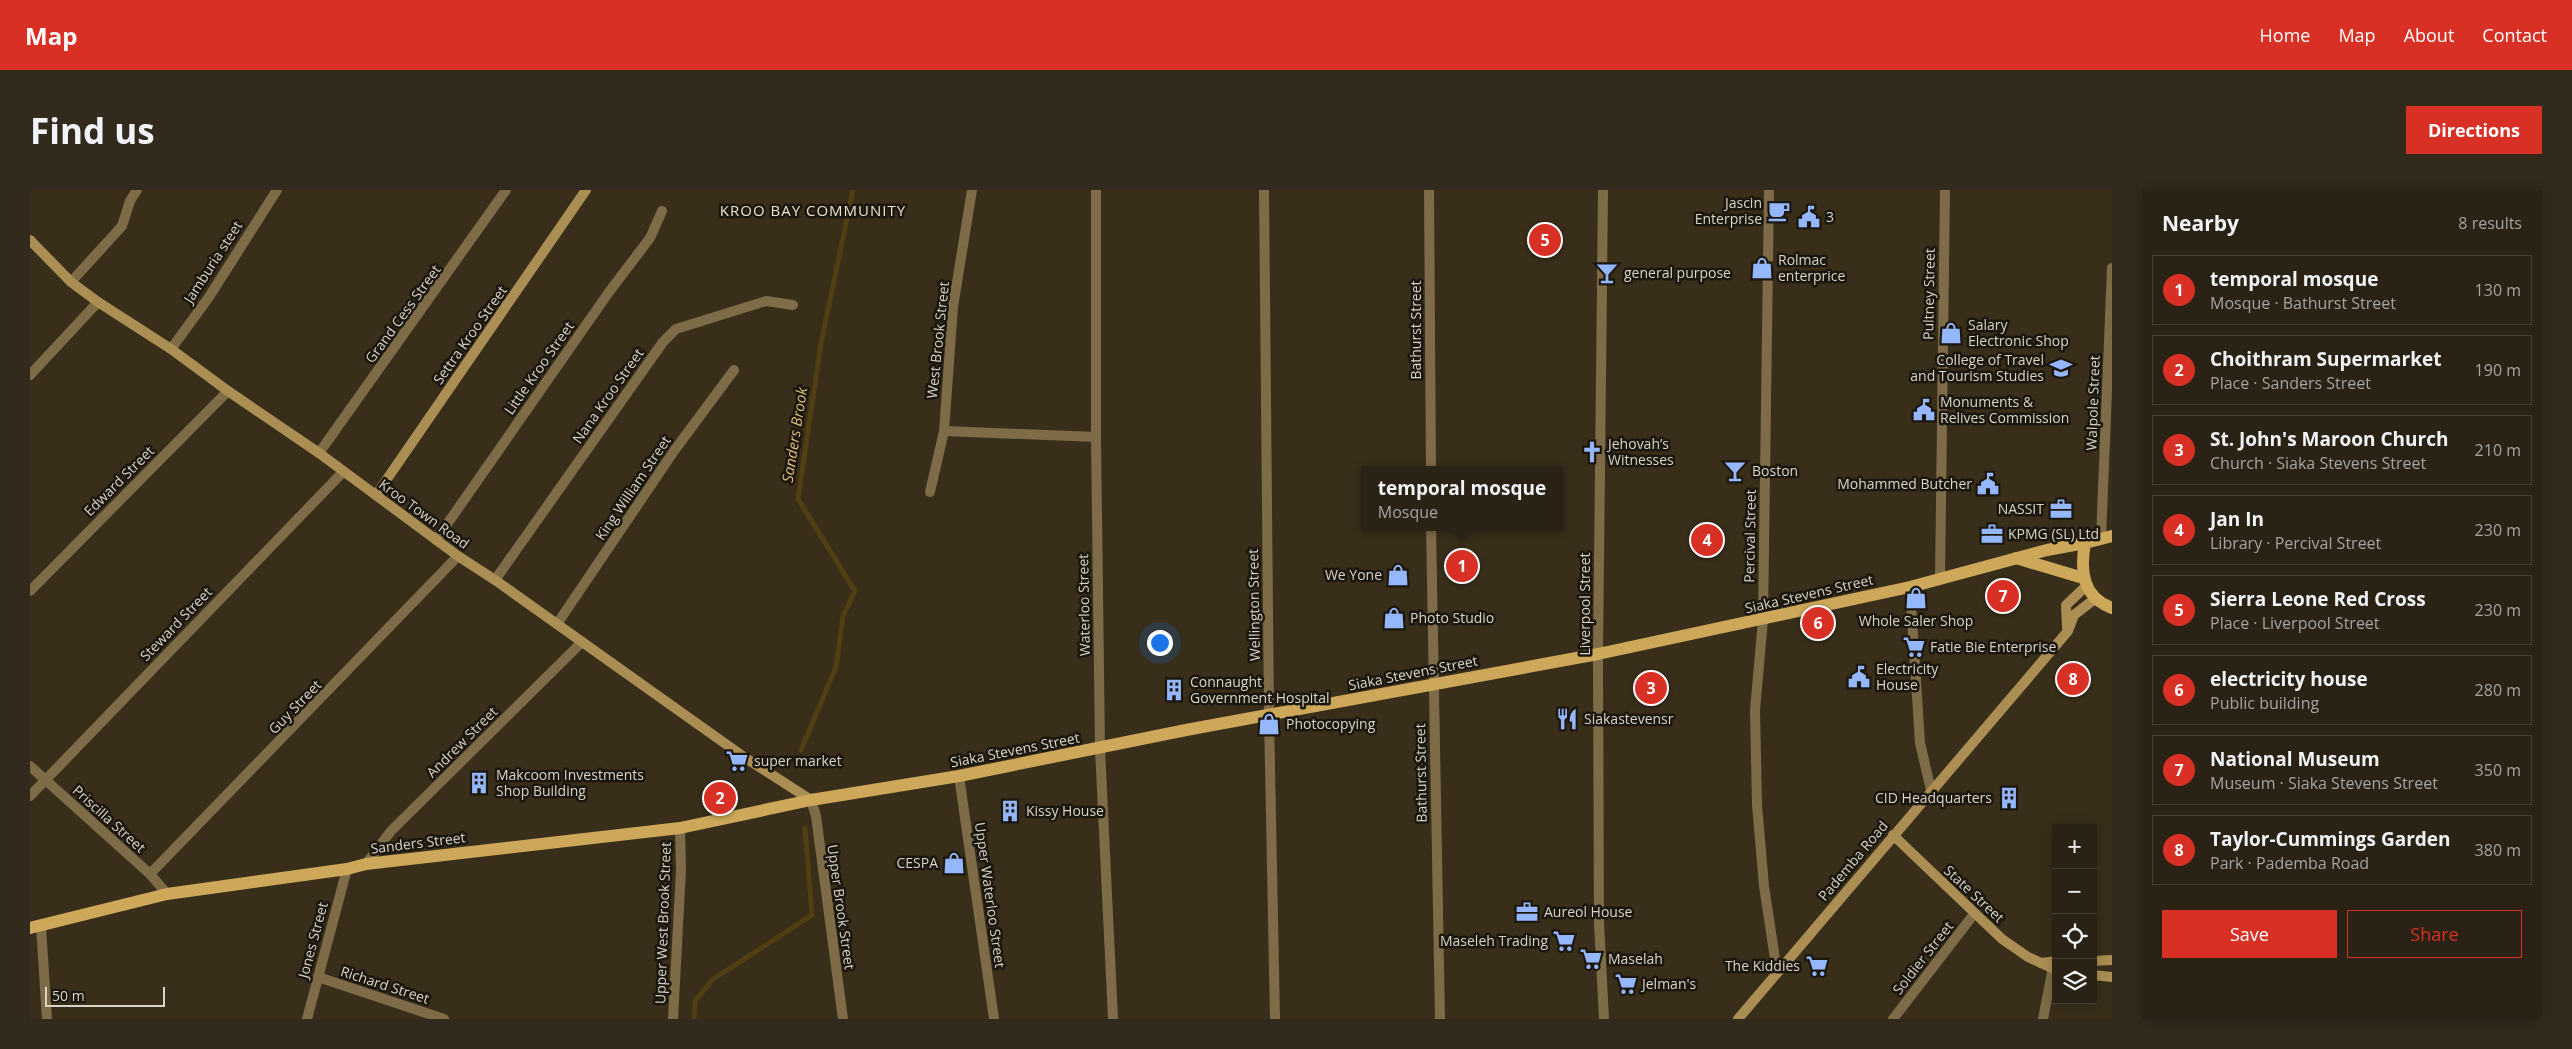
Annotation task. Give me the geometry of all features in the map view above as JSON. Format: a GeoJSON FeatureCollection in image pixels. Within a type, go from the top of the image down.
{"type":"FeatureCollection","features":[{"type":"Feature","properties":{"kind":"main road","name":"Settra Kroo Street"},"geometry":{"type":"LineString","coordinates":[[376,495],[586,190]]}},
{"type":"Feature","properties":{"kind":"main road","name":"Kroo Town Road"},"geometry":{"type":"LineString","coordinates":[[30,240],[71,282],[98,302],[171,349],[228,391],[320,453],[458,556],[495,580],[744,757],[812,800]]}},
{"type":"Feature","properties":{"kind":"main road","name":"Siaka Stevens Street"},"geometry":{"type":"LineString","coordinates":[[812,800],[959,776],[1100,749],[1186,730],[1598,654],[1910,587],[2016,558],[2107,537]]}},
{"type":"Feature","properties":{"kind":"main road"},"geometry":{"type":"LineString","coordinates":[[2085,543],[2082,565],[2084,582],[2096,598],[2112,608]]}},
{"type":"Feature","properties":{"kind":"main road"},"geometry":{"type":"LineString","coordinates":[[2016,558],[2084,582]]}},
{"type":"Feature","properties":{"kind":"main road"},"geometry":{"type":"LineString","coordinates":[[2068,631],[2066,604],[2084,582]]}},
{"type":"Feature","properties":{"kind":"main road","name":"Pademba Road"},"geometry":{"type":"LineString","coordinates":[[1738,1019],[2068,631],[2074,615],[2096,598]]}},
{"type":"Feature","properties":{"kind":"main road","name":"Sanders Street"},"geometry":{"type":"LineString","coordinates":[[35,927],[167,894],[347,869],[366,864],[680,828],[812,800]]}},
{"type":"Feature","properties":{"kind":"main road","name":"State Street"},"geometry":{"type":"LineString","coordinates":[[1893,836],[1974,914],[2015,950],[2042,963],[2052,965]]}},
{"type":"Feature","properties":{"kind":"main road"},"geometry":{"type":"LineString","coordinates":[[2097,961],[2112,960]]}},
{"type":"Feature","properties":{"kind":"main road"},"geometry":{"type":"LineString","coordinates":[[2097,975],[2112,977]]}},
{"type":"Feature","properties":{"kind":"street"},"geometry":{"type":"LineString","coordinates":[[71,282],[122,226],[130,201],[137,190]]}},
{"type":"Feature","properties":{"kind":"street","name":"Jamburia steet"},"geometry":{"type":"LineString","coordinates":[[171,349],[209,297],[277,190]]}},
{"type":"Feature","properties":{"kind":"street","name":"Grand Cess Street"},"geometry":{"type":"LineString","coordinates":[[320,453],[506,190]]}},
{"type":"Feature","properties":{"kind":"street","name":"West Brook Street"},"geometry":{"type":"LineString","coordinates":[[930,492],[944,431],[953,307],[972,190]]}},
{"type":"Feature","properties":{"kind":"street","name":"Waterloo Street"},"geometry":{"type":"LineString","coordinates":[[1096,190],[1096,437],[1100,749],[1113,1019]]}},
{"type":"Feature","properties":{"kind":"street","name":"Wellington Street"},"geometry":{"type":"LineString","coordinates":[[1264,190],[1269,716],[1275,1019]]}},
{"type":"Feature","properties":{"kind":"street","name":"Bathurst Street"},"geometry":{"type":"LineString","coordinates":[[1429,190],[1431,466]]}},
{"type":"Feature","properties":{"kind":"street","name":"Liverpool Street"},"geometry":{"type":"LineString","coordinates":[[1603,190],[1598,654],[1599,923],[1604,1019]]}},
{"type":"Feature","properties":{"kind":"street","name":"Percival Street"},"geometry":{"type":"LineString","coordinates":[[1769,190],[1763,620],[1755,710],[1757,805],[1764,886],[1778,972]]}},
{"type":"Feature","properties":{"kind":"street","name":"Pultney Street"},"geometry":{"type":"LineString","coordinates":[[1940,579],[1945,190]]}},
{"type":"Feature","properties":{"kind":"street","name":"Little Kroo Street"},"geometry":{"type":"LineString","coordinates":[[436,540],[609,292],[650,238],[662,211]]}},
{"type":"Feature","properties":{"kind":"street","name":"Walpole Street"},"geometry":{"type":"LineString","coordinates":[[2107,537],[2112,268]]}},
{"type":"Feature","properties":{"kind":"street","name":"Nana Kroo Street"},"geometry":{"type":"LineString","coordinates":[[495,580],[663,342],[676,329],[766,300],[793,305]]}},
{"type":"Feature","properties":{"kind":"street"},"geometry":{"type":"LineString","coordinates":[[30,374],[98,302]]}},
{"type":"Feature","properties":{"kind":"street","name":"King William Street"},"geometry":{"type":"LineString","coordinates":[[557,624],[674,451],[734,370]]}},
{"type":"Feature","properties":{"kind":"street","name":"Edward Street"},"geometry":{"type":"LineString","coordinates":[[30,591],[228,391]]}},
{"type":"Feature","properties":{"kind":"street"},"geometry":{"type":"LineString","coordinates":[[944,431],[1096,437]]}},
{"type":"Feature","properties":{"kind":"street","name":"Steward Street"},"geometry":{"type":"LineString","coordinates":[[30,796],[343,472]]}},
{"type":"Feature","properties":{"kind":"street","name":"Bathurst Street"},"geometry":{"type":"LineString","coordinates":[[1431,531],[1432,684],[1440,1019]]}},
{"type":"Feature","properties":{"kind":"street","name":"Guy Street"},"geometry":{"type":"LineString","coordinates":[[150,874],[458,556]]}},
{"type":"Feature","properties":{"kind":"street"},"geometry":{"type":"LineString","coordinates":[[1910,587],[1920,743],[1931,790]]}},
{"type":"Feature","properties":{"kind":"street","name":"Andrew Street"},"geometry":{"type":"LineString","coordinates":[[366,864],[391,831],[582,642]]}},
{"type":"Feature","properties":{"kind":"street","name":"Priscilla Street"},"geometry":{"type":"LineString","coordinates":[[30,766],[150,874],[167,894]]}},
{"type":"Feature","properties":{"kind":"street","name":"Upper Waterloo Street"},"geometry":{"type":"LineString","coordinates":[[959,776],[994,1019]]}},
{"type":"Feature","properties":{"kind":"street","name":"Upper Brook Street"},"geometry":{"type":"LineString","coordinates":[[812,800],[816,816],[844,1019]]}},
{"type":"Feature","properties":{"kind":"street","name":"Upper West Brook Street"},"geometry":{"type":"LineString","coordinates":[[673,1019],[680,870],[680,828]]}},
{"type":"Feature","properties":{"kind":"street","name":"Jones Street"},"geometry":{"type":"LineString","coordinates":[[307,1019],[347,869]]}},
{"type":"Feature","properties":{"kind":"street","name":"Soldier Street"},"geometry":{"type":"LineString","coordinates":[[1893,1019],[1974,914]]}},
{"type":"Feature","properties":{"kind":"street"},"geometry":{"type":"LineString","coordinates":[[35,927],[47,1019]]}},
{"type":"Feature","properties":{"kind":"street"},"geometry":{"type":"LineString","coordinates":[[2043,1019],[2052,975]]}},
{"type":"Feature","properties":{"kind":"street","name":"Richard Street"},"geometry":{"type":"LineString","coordinates":[[318,977],[444,1019]]}},
{"type":"Feature","properties":{"kind":"waterway","name":"Sanders Brook"},"geometry":{"type":"LineString","coordinates":[[801,750],[836,667],[843,616],[855,591],[798,499],[821,343],[853,190]]}},
{"type":"Feature","properties":{"kind":"waterway"},"geometry":{"type":"LineString","coordinates":[[694,1019],[695,1001],[712,980],[812,915],[805,828]]}},
{"type":"Feature","properties":{"kind":"place","name":"Jascin Enterprise"},"geometry":{"type":"Point","coordinates":[1779,211]}},
{"type":"Feature","properties":{"kind":"place","name":"3"},"geometry":{"type":"Point","coordinates":[1809,217]}},
{"type":"Feature","properties":{"kind":"place","name":"Sierra Leone Red Cross"},"geometry":{"type":"Point","coordinates":[1545,240]}},
{"type":"Feature","properties":{"kind":"place","name":"Rolmac enterprice"},"geometry":{"type":"Point","coordinates":[1762,268]}},
{"type":"Feature","properties":{"kind":"place","name":"general purpose"},"geometry":{"type":"Point","coordinates":[1607,273]}},
{"type":"Feature","properties":{"kind":"place","name":"Salary Electronic Shop"},"geometry":{"type":"Point","coordinates":[1951,333]}},
{"type":"Feature","properties":{"kind":"place","name":"College of Travel and Tourism Studies"},"geometry":{"type":"Point","coordinates":[2061,368]}},
{"type":"Feature","properties":{"kind":"place","name":"Monuments & Relives Commission"},"geometry":{"type":"Point","coordinates":[1924,410]}},
{"type":"Feature","properties":{"kind":"place","name":"Jehovah’s Witnesses"},"geometry":{"type":"Point","coordinates":[1592,452]}},
{"type":"Feature","properties":{"kind":"place","name":"Boston"},"geometry":{"type":"Point","coordinates":[1735,471]}},
{"type":"Feature","properties":{"kind":"place","name":"Mohammed Butcher"},"geometry":{"type":"Point","coordinates":[1988,484]}},
{"type":"Feature","properties":{"kind":"place","name":"NASSIT"},"geometry":{"type":"Point","coordinates":[2061,509]}},
{"type":"Feature","properties":{"kind":"place","name":"KPMG (SL) Ltd"},"geometry":{"type":"Point","coordinates":[1992,534]}},
{"type":"Feature","properties":{"kind":"place","name":"Jan In"},"geometry":{"type":"Point","coordinates":[1707,540]}},
{"type":"Feature","properties":{"kind":"place","name":"temporal mosque"},"geometry":{"type":"Point","coordinates":[1462,566]}},
{"type":"Feature","properties":{"kind":"place","name":"We Yone"},"geometry":{"type":"Point","coordinates":[1398,575]}},
{"type":"Feature","properties":{"kind":"place","name":"National Museum"},"geometry":{"type":"Point","coordinates":[2003,596]}},
{"type":"Feature","properties":{"kind":"place","name":"Whole Saler Shop"},"geometry":{"type":"Point","coordinates":[1916,598]}},
{"type":"Feature","properties":{"kind":"place","name":"Photo Studio"},"geometry":{"type":"Point","coordinates":[1394,618]}},
{"type":"Feature","properties":{"kind":"place","name":"electricity house"},"geometry":{"type":"Point","coordinates":[1818,623]}},
{"type":"Feature","properties":{"kind":"place","name":"Fatie Bie Enterprise"},"geometry":{"type":"Point","coordinates":[1914,647]}},
{"type":"Feature","properties":{"kind":"place","name":"Electricity House"},"geometry":{"type":"Point","coordinates":[1859,677]}},
{"type":"Feature","properties":{"kind":"place","name":"Taylor-Cummings Garden"},"geometry":{"type":"Point","coordinates":[2073,679]}},
{"type":"Feature","properties":{"kind":"place","name":"St. John's Maroon Church"},"geometry":{"type":"Point","coordinates":[1651,688]}},
{"type":"Feature","properties":{"kind":"place","name":"Connaught Government Hospital"},"geometry":{"type":"Point","coordinates":[1174,690]}},
{"type":"Feature","properties":{"kind":"place","name":"Siakastevensr"},"geometry":{"type":"Point","coordinates":[1567,719]}},
{"type":"Feature","properties":{"kind":"place","name":"Photocopying"},"geometry":{"type":"Point","coordinates":[1269,724]}},
{"type":"Feature","properties":{"kind":"place","name":"super market"},"geometry":{"type":"Point","coordinates":[737,761]}},
{"type":"Feature","properties":{"kind":"place","name":"Makcoom Investments Shop Building"},"geometry":{"type":"Point","coordinates":[479,783]}},
{"type":"Feature","properties":{"kind":"place","name":"Choithram Supermarket"},"geometry":{"type":"Point","coordinates":[720,798]}},
{"type":"Feature","properties":{"kind":"place","name":"CID Headquarters"},"geometry":{"type":"Point","coordinates":[2009,798]}},
{"type":"Feature","properties":{"kind":"place","name":"Kissy House"},"geometry":{"type":"Point","coordinates":[1010,811]}},
{"type":"Feature","properties":{"kind":"place","name":"CESPA"},"geometry":{"type":"Point","coordinates":[954,863]}},
{"type":"Feature","properties":{"kind":"place","name":"Aureol House"},"geometry":{"type":"Point","coordinates":[1527,912]}},
{"type":"Feature","properties":{"kind":"place","name":"Maseleh Trading"},"geometry":{"type":"Point","coordinates":[1564,941]}},
{"type":"Feature","properties":{"kind":"place","name":"Maselah"},"geometry":{"type":"Point","coordinates":[1591,959]}},
{"type":"Feature","properties":{"kind":"place","name":"The Kiddies"},"geometry":{"type":"Point","coordinates":[1817,966]}},
{"type":"Feature","properties":{"kind":"place","name":"Jelman's"},"geometry":{"type":"Point","coordinates":[1626,984]}},
{"type":"Feature","properties":{"kind":"district","name":"KROO BAY COMMUNITY"},"geometry":{"type":"Point","coordinates":[813,211]}}]}
